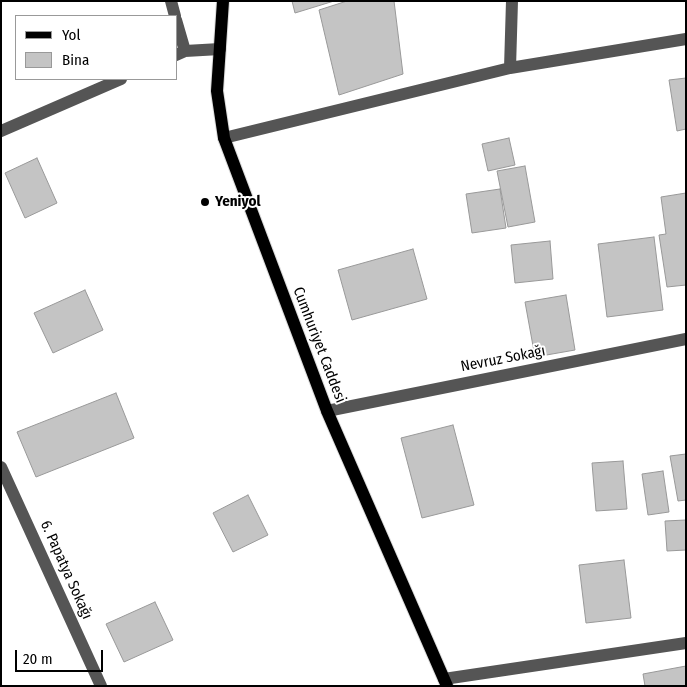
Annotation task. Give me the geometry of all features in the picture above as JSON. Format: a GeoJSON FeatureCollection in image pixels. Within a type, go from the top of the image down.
{"type":"FeatureCollection","features":[{"type":"Feature","properties":{"kind":"main road","name":"Cumhuriyet Caddesi"},"geometry":{"type":"LineString","coordinates":[[223,1],[218,91],[224,138],[326,411],[446,683]]}},
{"type":"Feature","properties":{"kind":"street"},"geometry":{"type":"LineString","coordinates":[[171,1],[175,15]]}},
{"type":"Feature","properties":{"kind":"street"},"geometry":{"type":"LineString","coordinates":[[510,68],[512,1]]}},
{"type":"Feature","properties":{"kind":"street"},"geometry":{"type":"LineString","coordinates":[[178,36],[180,53],[220,49]]}},
{"type":"Feature","properties":{"kind":"street"},"geometry":{"type":"LineString","coordinates":[[224,138],[510,68],[686,39]]}},
{"type":"Feature","properties":{"kind":"street"},"geometry":{"type":"LineString","coordinates":[[1,131],[119,80]]}},
{"type":"Feature","properties":{"kind":"street","name":"Nevruz Sokağı"},"geometry":{"type":"LineString","coordinates":[[326,411],[686,339]]}},
{"type":"Feature","properties":{"kind":"street","name":"6. Papatya Sokağı"},"geometry":{"type":"LineString","coordinates":[[1,467],[101,686]]}},
{"type":"Feature","properties":{"kind":"street"},"geometry":{"type":"LineString","coordinates":[[446,683],[686,643]]}},
{"type":"Feature","properties":{"kind":"building"},"geometry":{"type":"Polygon","coordinates":[[[292,1],[334,1],[295,13],[292,1]]]}},
{"type":"Feature","properties":{"kind":"building"},"geometry":{"type":"Polygon","coordinates":[[[347,1],[394,1],[403,74],[339,95],[319,10],[347,1]]]}},
{"type":"Feature","properties":{"kind":"building"},"geometry":{"type":"Polygon","coordinates":[[[686,78],[686,129],[677,131],[669,80],[686,78]]]}},
{"type":"Feature","properties":{"kind":"building"},"geometry":{"type":"Polygon","coordinates":[[[509,138],[515,165],[488,171],[482,144],[509,138]]]}},
{"type":"Feature","properties":{"kind":"building"},"geometry":{"type":"Polygon","coordinates":[[[37,158],[57,203],[25,218],[5,173],[37,158]]]}},
{"type":"Feature","properties":{"kind":"building"},"geometry":{"type":"Polygon","coordinates":[[[525,166],[535,222],[508,227],[497,171],[525,166]]]}},
{"type":"Feature","properties":{"kind":"building"},"geometry":{"type":"Polygon","coordinates":[[[500,189],[506,228],[472,233],[466,194],[500,189]]]}},
{"type":"Feature","properties":{"kind":"building"},"geometry":{"type":"Polygon","coordinates":[[[686,193],[686,285],[667,287],[659,235],[666,234],[661,197],[686,193]]]}},
{"type":"Feature","properties":{"kind":"building"},"geometry":{"type":"Polygon","coordinates":[[[654,237],[663,310],[607,317],[598,244],[654,237]]]}},
{"type":"Feature","properties":{"kind":"building"},"geometry":{"type":"Polygon","coordinates":[[[550,241],[553,279],[515,283],[511,245],[550,241]]]}},
{"type":"Feature","properties":{"kind":"building"},"geometry":{"type":"Polygon","coordinates":[[[413,249],[427,299],[352,320],[338,270],[413,249]]]}},
{"type":"Feature","properties":{"kind":"building"},"geometry":{"type":"Polygon","coordinates":[[[85,290],[103,330],[53,353],[34,313],[85,290]]]}},
{"type":"Feature","properties":{"kind":"building"},"geometry":{"type":"Polygon","coordinates":[[[566,295],[575,350],[535,357],[525,302],[566,295]]]}},
{"type":"Feature","properties":{"kind":"building"},"geometry":{"type":"Polygon","coordinates":[[[116,393],[134,438],[36,477],[17,432],[116,393]]]}},
{"type":"Feature","properties":{"kind":"building"},"geometry":{"type":"Polygon","coordinates":[[[453,425],[474,505],[422,518],[401,438],[453,425]]]}},
{"type":"Feature","properties":{"kind":"building"},"geometry":{"type":"Polygon","coordinates":[[[686,454],[686,500],[678,501],[670,456],[686,454]]]}},
{"type":"Feature","properties":{"kind":"building"},"geometry":{"type":"Polygon","coordinates":[[[623,461],[627,509],[596,511],[592,463],[623,461]]]}},
{"type":"Feature","properties":{"kind":"building"},"geometry":{"type":"Polygon","coordinates":[[[663,471],[669,512],[648,515],[642,474],[663,471]]]}},
{"type":"Feature","properties":{"kind":"building"},"geometry":{"type":"Polygon","coordinates":[[[248,495],[268,535],[233,552],[213,513],[248,495]]]}},
{"type":"Feature","properties":{"kind":"building"},"geometry":{"type":"Polygon","coordinates":[[[686,520],[686,550],[667,551],[665,521],[686,520]]]}},
{"type":"Feature","properties":{"kind":"building"},"geometry":{"type":"Polygon","coordinates":[[[624,560],[631,618],[586,623],[579,565],[624,560]]]}},
{"type":"Feature","properties":{"kind":"building"},"geometry":{"type":"Polygon","coordinates":[[[155,602],[173,640],[124,662],[106,624],[155,602]]]}},
{"type":"Feature","properties":{"kind":"building"},"geometry":{"type":"Polygon","coordinates":[[[686,666],[686,686],[645,686],[643,674],[686,666]]]}},
{"type":"Feature","properties":{"kind":"place","name":"Yeniyol"},"geometry":{"type":"Point","coordinates":[205,202]}}]}
